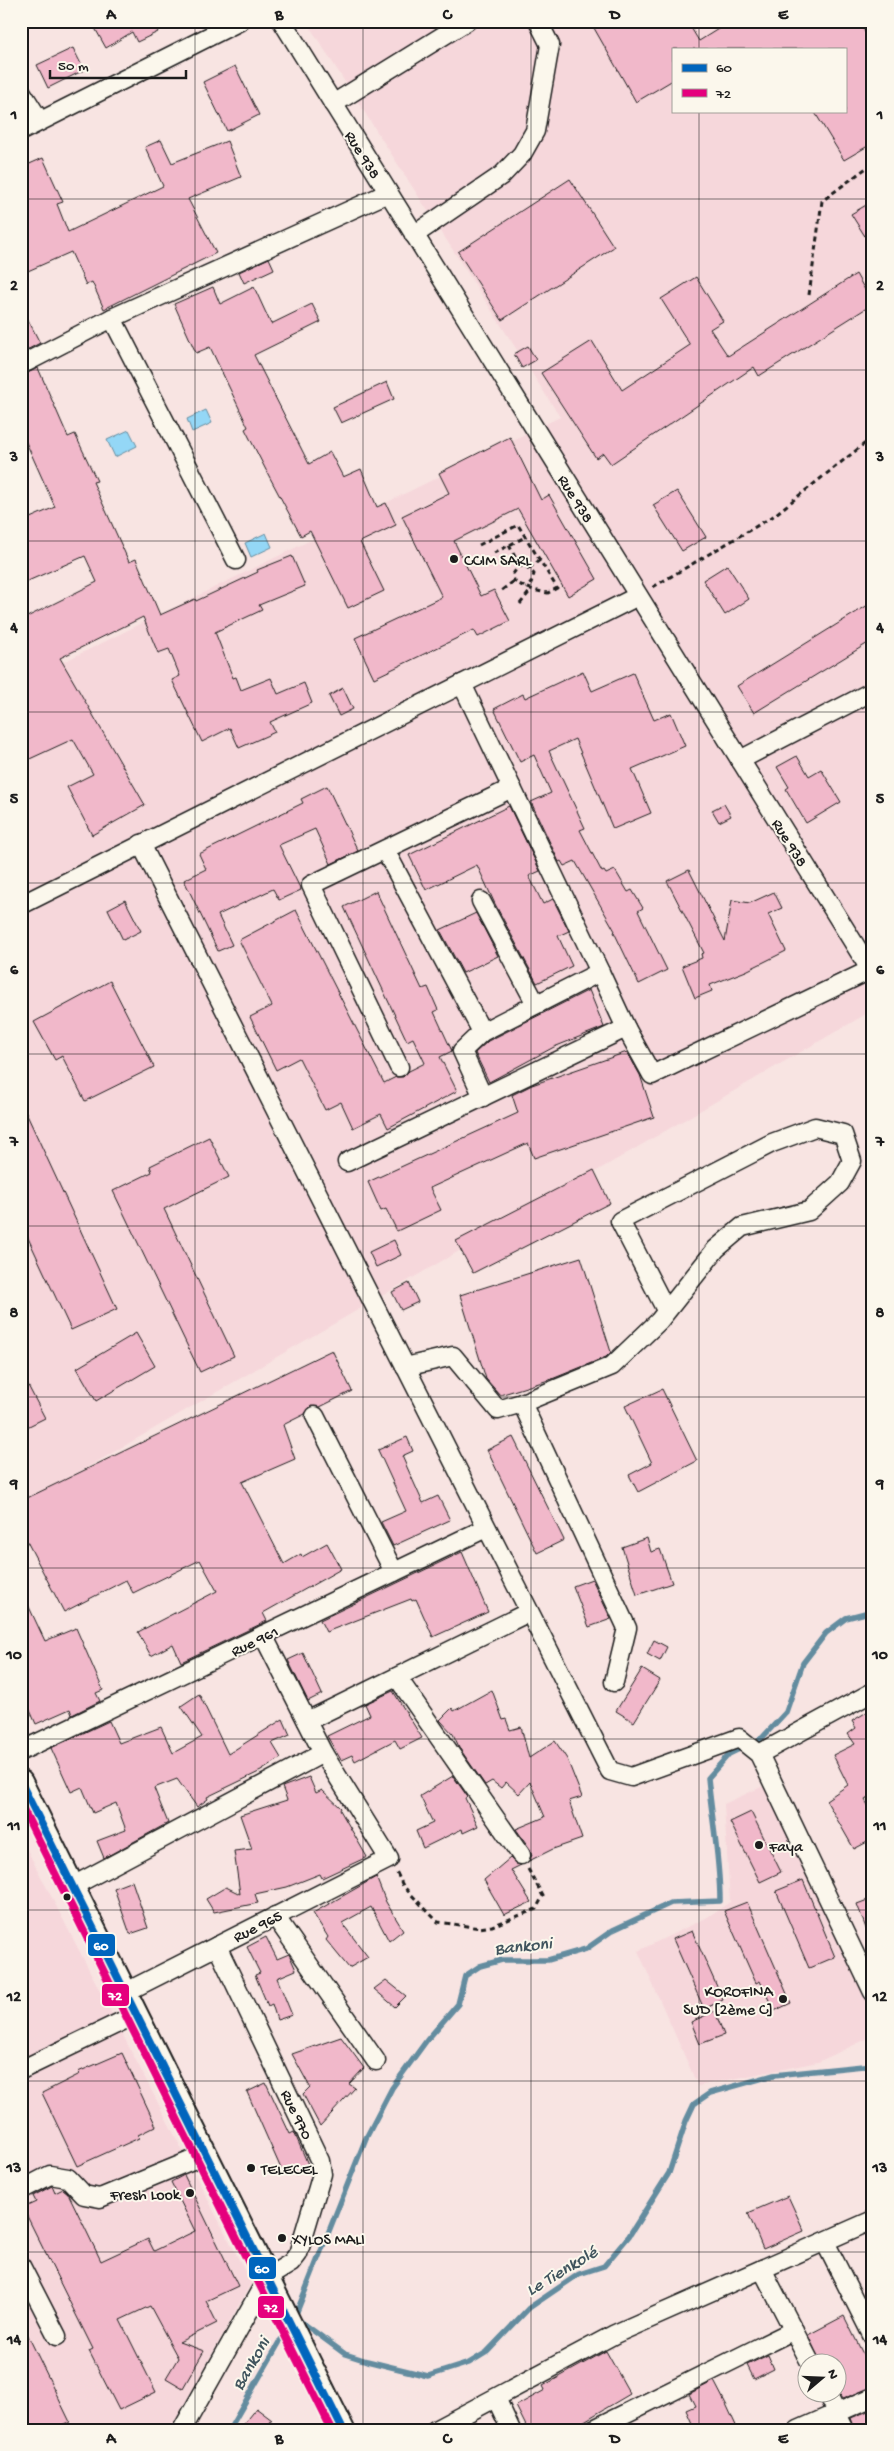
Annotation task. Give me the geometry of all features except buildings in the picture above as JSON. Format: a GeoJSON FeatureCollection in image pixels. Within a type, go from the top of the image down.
{"type":"FeatureCollection","features":[{"type":"Feature","properties":{"kind":"main road"},"geometry":{"type":"LineString","coordinates":[[21,1782],[343,2430]]}},
{"type":"Feature","properties":{"kind":"street"},"geometry":{"type":"LineString","coordinates":[[21,131],[240,21]]}},
{"type":"Feature","properties":{"kind":"street","name":"Rue 938"},"geometry":{"type":"LineString","coordinates":[[282,21],[872,972]]}},
{"type":"Feature","properties":{"kind":"street"},"geometry":{"type":"LineString","coordinates":[[333,104],[467,21]]}},
{"type":"Feature","properties":{"kind":"street"},"geometry":{"type":"LineString","coordinates":[[414,235],[502,175],[522,154],[535,132],[550,45],[538,21]]}},
{"type":"Feature","properties":{"kind":"street"},"geometry":{"type":"LineString","coordinates":[[21,91],[40,121]]}},
{"type":"Feature","properties":{"kind":"street"},"geometry":{"type":"LineString","coordinates":[[21,365],[112,318],[388,193]]}},
{"type":"Feature","properties":{"kind":"street"},"geometry":{"type":"LineString","coordinates":[[112,318],[236,560]]}},
{"type":"Feature","properties":{"kind":"street"},"geometry":{"type":"LineString","coordinates":[[21,905],[638,596]]}},
{"type":"Feature","properties":{"kind":"street"},"geometry":{"type":"LineString","coordinates":[[462,684],[626,1028],[652,1075],[872,972]]}},
{"type":"Feature","properties":{"kind":"street"},"geometry":{"type":"LineString","coordinates":[[740,760],[873,691]]}},
{"type":"Feature","properties":{"kind":"street"},"geometry":{"type":"LineString","coordinates":[[399,1067],[311,885],[512,788]]}},
{"type":"Feature","properties":{"kind":"street"},"geometry":{"type":"LineString","coordinates":[[142,844],[610,1771],[631,1777],[739,1738],[759,1754],[873,1992]]}},
{"type":"Feature","properties":{"kind":"street"},"geometry":{"type":"LineString","coordinates":[[385,850],[482,1032]]}},
{"type":"Feature","properties":{"kind":"street"},"geometry":{"type":"LineString","coordinates":[[481,901],[536,1004]]}},
{"type":"Feature","properties":{"kind":"street"},"geometry":{"type":"LineString","coordinates":[[483,1097],[462,1051],[482,1032],[600,972]]}},
{"type":"Feature","properties":{"kind":"street"},"geometry":{"type":"LineString","coordinates":[[347,1162],[626,1028]]}},
{"type":"Feature","properties":{"kind":"street"},"geometry":{"type":"LineString","coordinates":[[406,1367],[453,1356],[498,1410],[522,1403],[612,1366],[658,1321],[716,1249],[742,1227],[809,1211],[840,1183],[852,1161],[843,1134],[814,1127],[780,1140],[620,1221],[666,1310]]}},
{"type":"Feature","properties":{"kind":"street"},"geometry":{"type":"LineString","coordinates":[[522,1403],[626,1628],[614,1682]]}},
{"type":"Feature","properties":{"kind":"street"},"geometry":{"type":"LineString","coordinates":[[315,1416],[394,1572]]}},
{"type":"Feature","properties":{"kind":"street","name":"Rue 961"},"geometry":{"type":"LineString","coordinates":[[21,1751],[486,1528]]}},
{"type":"Feature","properties":{"kind":"street"},"geometry":{"type":"LineString","coordinates":[[307,1721],[529,1612]]}},
{"type":"Feature","properties":{"kind":"street"},"geometry":{"type":"LineString","coordinates":[[263,1635],[323,1753],[389,1859]]}},
{"type":"Feature","properties":{"kind":"street"},"geometry":{"type":"LineString","coordinates":[[397,1676],[521,1855]]}},
{"type":"Feature","properties":{"kind":"street"},"geometry":{"type":"LineString","coordinates":[[759,1754],[873,1692]]}},
{"type":"Feature","properties":{"kind":"street"},"geometry":{"type":"LineString","coordinates":[[73,1886],[323,1753]]}},
{"type":"Feature","properties":{"kind":"street","name":"Rue 965"},"geometry":{"type":"LineString","coordinates":[[126,1992],[389,1859]]}},
{"type":"Feature","properties":{"kind":"street"},"geometry":{"type":"LineString","coordinates":[[275,1916],[376,2061]]}},
{"type":"Feature","properties":{"kind":"street","name":"Rue 970"},"geometry":{"type":"LineString","coordinates":[[217,1946],[320,2161],[322,2174],[298,2254],[291,2264],[268,2277]]}},
{"type":"Feature","properties":{"kind":"street"},"geometry":{"type":"LineString","coordinates":[[21,2070],[137,2014]]}},
{"type":"Feature","properties":{"kind":"street"},"geometry":{"type":"LineString","coordinates":[[21,2190],[50,2175],[68,2178],[84,2194],[100,2198],[207,2154]]}},
{"type":"Feature","properties":{"kind":"street"},"geometry":{"type":"LineString","coordinates":[[435,2430],[615,2334],[873,2220]]}},
{"type":"Feature","properties":{"kind":"street"},"geometry":{"type":"LineString","coordinates":[[824,2242],[873,2337]]}},
{"type":"Feature","properties":{"kind":"street"},"geometry":{"type":"LineString","coordinates":[[21,2266],[56,2336]]}},
{"type":"Feature","properties":{"kind":"street"},"geometry":{"type":"LineString","coordinates":[[762,2270],[806,2354]]}},
{"type":"Feature","properties":{"kind":"street"},"geometry":{"type":"LineString","coordinates":[[182,2430],[268,2277]]}},
{"type":"Feature","properties":{"kind":"street"},"geometry":{"type":"LineString","coordinates":[[592,2430],[794,2330]]}},
{"type":"Feature","properties":{"kind":"street"},"geometry":{"type":"LineString","coordinates":[[798,2430],[873,2397]]}},
{"type":"Feature","properties":{"kind":"street"},"geometry":{"type":"LineString","coordinates":[[496,2398],[511,2430]]}},
{"type":"Feature","properties":{"kind":"street"},"geometry":{"type":"LineString","coordinates":[[833,2404],[845,2430]]}},
{"type":"Feature","properties":{"kind":"path"},"geometry":{"type":"LineString","coordinates":[[809,295],[822,201],[873,163]]}},
{"type":"Feature","properties":{"kind":"path"},"geometry":{"type":"LineString","coordinates":[[638,596],[772,517],[873,437]]}},
{"type":"Feature","properties":{"kind":"path"},"geometry":{"type":"LineString","coordinates":[[478,546],[518,525],[557,588],[548,594],[526,588],[514,580],[513,574],[525,565],[534,574],[526,588]]}},
{"type":"Feature","properties":{"kind":"path"},"geometry":{"type":"LineString","coordinates":[[494,553],[526,537]]}},
{"type":"Feature","properties":{"kind":"path"},"geometry":{"type":"LineString","coordinates":[[509,545],[520,567]]}},
{"type":"Feature","properties":{"kind":"path"},"geometry":{"type":"LineString","coordinates":[[530,568],[540,560]]}},
{"type":"Feature","properties":{"kind":"path"},"geometry":{"type":"LineString","coordinates":[[502,590],[514,580]]}},
{"type":"Feature","properties":{"kind":"path"},"geometry":{"type":"LineString","coordinates":[[520,604],[531,590]]}},
{"type":"Feature","properties":{"kind":"path"},"geometry":{"type":"LineString","coordinates":[[389,1859],[403,1886],[438,1922],[480,1928],[492,1926],[536,1909],[542,1896],[521,1855]]}},
{"type":"Feature","properties":{"kind":"shaded area"},"geometry":{"type":"Polygon","coordinates":[[[306,21],[873,21],[873,1010],[21,1506],[21,683],[560,417],[306,21]]]}},
{"type":"Feature","properties":{"kind":"shaded area"},"geometry":{"type":"Polygon","coordinates":[[[772,1782],[873,2002],[873,2036],[818,2062],[698,2086],[638,1951],[706,1918],[730,1902],[724,1804],[772,1782]]]}},
{"type":"Feature","properties":{"kind":"shaded area"},"geometry":{"type":"Polygon","coordinates":[[[21,1838],[251,2283],[170,2430],[21,2430],[21,1838]]]}},
{"type":"Feature","properties":{"kind":"water"},"geometry":{"type":"Polygon","coordinates":[[[206,410],[212,423],[192,432],[187,419],[206,410]]]}},
{"type":"Feature","properties":{"kind":"water"},"geometry":{"type":"Polygon","coordinates":[[[129,430],[137,446],[115,457],[107,440],[129,430]]]}},
{"type":"Feature","properties":{"kind":"water"},"geometry":{"type":"Polygon","coordinates":[[[266,533],[272,547],[251,557],[245,543],[266,533]]]}},
{"type":"Feature","properties":{"kind":"waterway","name":"Bankoni"},"geometry":{"type":"LineString","coordinates":[[294,2319],[366,2138],[392,2088],[427,2040],[458,2004],[465,1976],[480,1966],[502,1960],[548,1960],[586,1949],[613,1930],[671,1903],[720,1901],[708,1778],[729,1754],[762,1738],[786,1712],[803,1663],[826,1633],[846,1618],[873,1611]]}},
{"type":"Feature","properties":{"kind":"waterway","name":"Le Tienkolé"},"geometry":{"type":"LineString","coordinates":[[296,2318],[345,2354],[367,2361],[428,2376],[469,2363],[487,2352],[529,2308],[579,2274],[604,2266],[629,2236],[669,2173],[686,2121],[694,2104],[710,2093],[774,2075],[873,2065]]}},
{"type":"Feature","properties":{"kind":"waterway","name":"Bankoni"},"geometry":{"type":"LineString","coordinates":[[229,2430],[286,2331]]}},
{"type":"Feature","properties":{"kind":"transit line","name":"60"},"geometry":{"type":"LineString","coordinates":[[21,1783],[343,2430]]}},
{"type":"Feature","properties":{"kind":"transit line","name":"72"},"geometry":{"type":"LineString","coordinates":[[21,1805],[332,2430]]}},
{"type":"Feature","properties":{"kind":"place","name":"CCIM SARL"},"geometry":{"type":"Point","coordinates":[454,559]}},
{"type":"Feature","properties":{"kind":"place","name":"Faya"},"geometry":{"type":"Point","coordinates":[759,1845]}},
{"type":"Feature","properties":{"kind":"place","name":"KOROFINA SUD [2ème C]"},"geometry":{"type":"Point","coordinates":[783,1999]}},
{"type":"Feature","properties":{"kind":"place","name":"TELECEL"},"geometry":{"type":"Point","coordinates":[251,2168]}},
{"type":"Feature","properties":{"kind":"place","name":"Fresh Look"},"geometry":{"type":"Point","coordinates":[190,2193]}},
{"type":"Feature","properties":{"kind":"place","name":"XYLOS MALI"},"geometry":{"type":"Point","coordinates":[282,2238]}}]}
